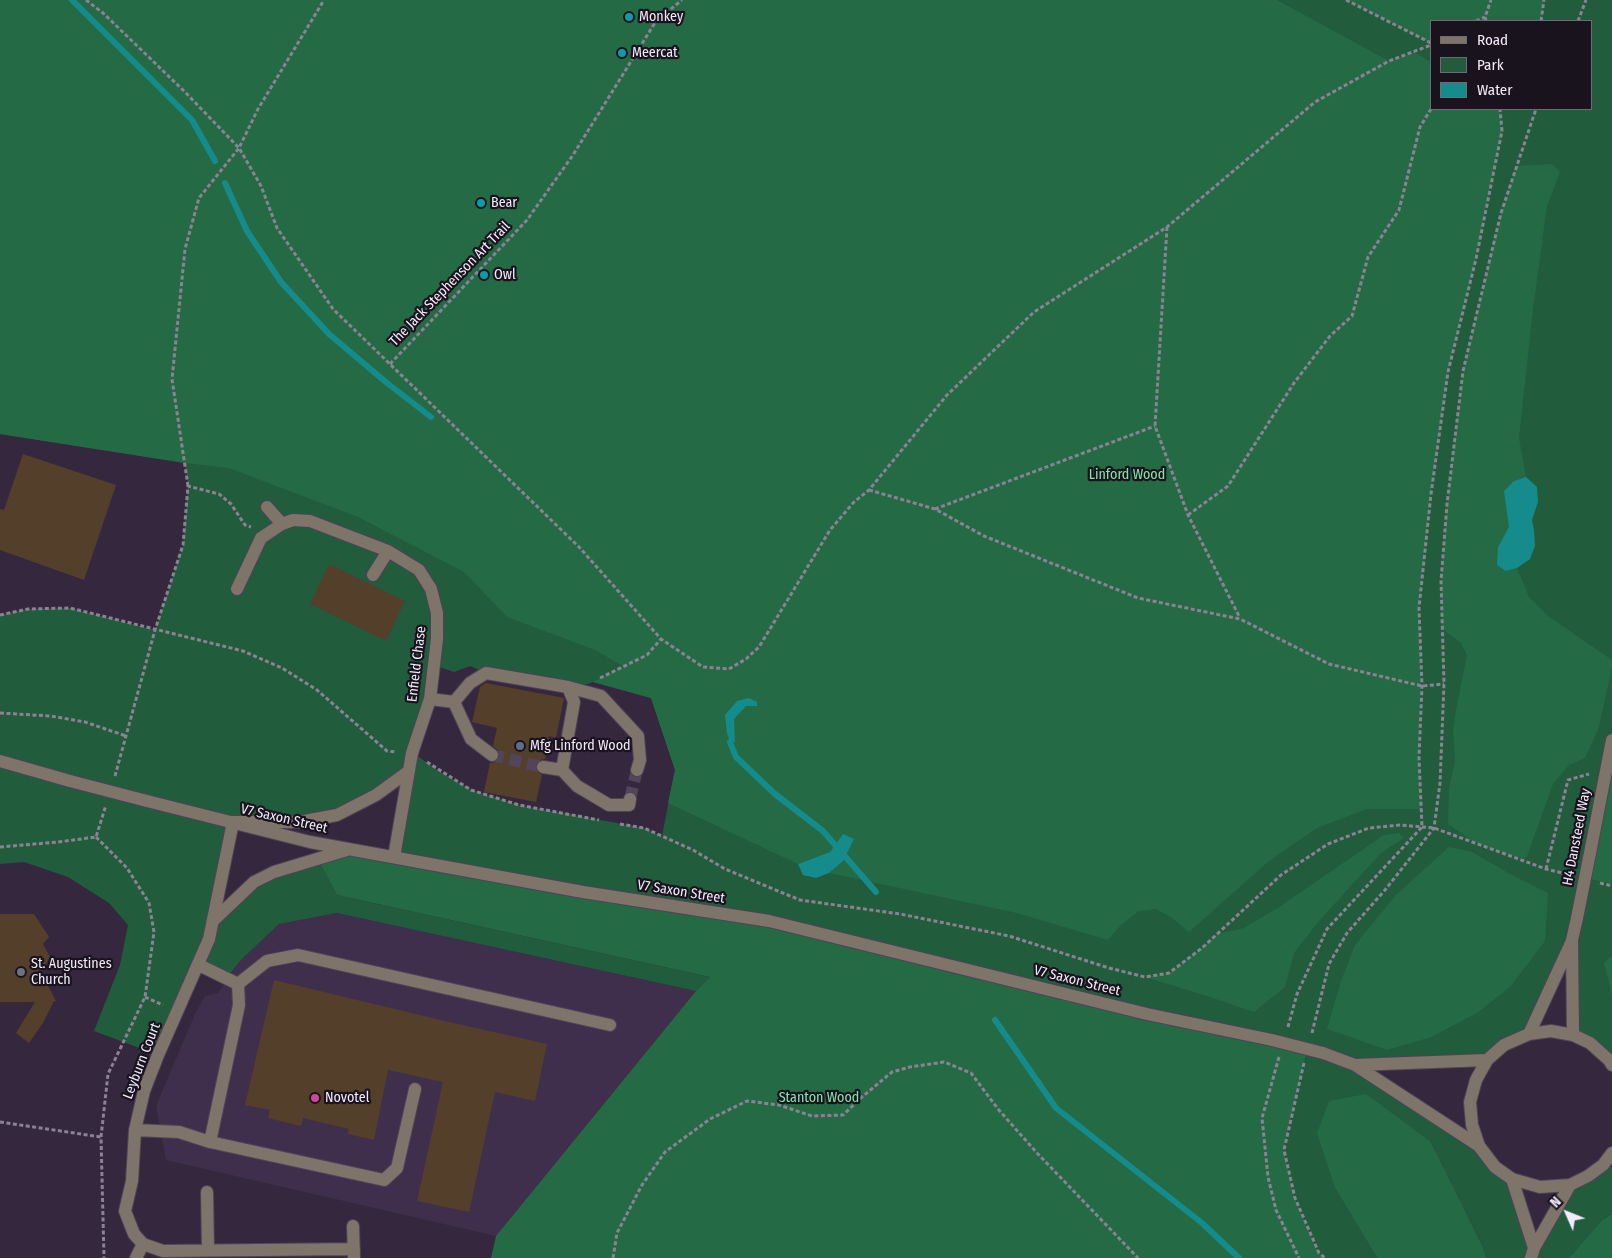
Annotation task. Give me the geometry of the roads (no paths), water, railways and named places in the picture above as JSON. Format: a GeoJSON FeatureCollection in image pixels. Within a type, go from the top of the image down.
{"type":"FeatureCollection","features":[{"type":"Feature","properties":{"kind":"street"},"geometry":{"type":"LineString","coordinates":[[266,506],[282,524]]}},
{"type":"Feature","properties":{"kind":"street","name":"Enfield Chase"},"geometry":{"type":"LineString","coordinates":[[237,589],[262,538],[282,524],[294,520],[310,521],[388,551],[419,570],[431,589],[437,613],[437,639],[430,699],[412,753],[394,857]]}},
{"type":"Feature","properties":{"kind":"street"},"geometry":{"type":"LineString","coordinates":[[373,575],[388,551]]}},
{"type":"Feature","properties":{"kind":"street"},"geometry":{"type":"LineString","coordinates":[[454,702],[470,683],[486,674],[568,687],[601,696],[638,736],[640,760],[637,770]]}},
{"type":"Feature","properties":{"kind":"street"},"geometry":{"type":"LineString","coordinates":[[562,770],[574,702],[568,687]]}},
{"type":"Feature","properties":{"kind":"street"},"geometry":{"type":"LineString","coordinates":[[430,699],[454,702]]}},
{"type":"Feature","properties":{"kind":"street"},"geometry":{"type":"LineString","coordinates":[[454,702],[471,739],[492,755]]}},
{"type":"Feature","properties":{"kind":"street","name":"H4 Dansteed Way"},"geometry":{"type":"LineString","coordinates":[[1529,1034],[1572,940],[1612,740]]}},
{"type":"Feature","properties":{"kind":"street","name":"V7 Saxon Street"},"geometry":{"type":"LineString","coordinates":[[0,761],[70,781],[310,842],[583,892],[769,921],[1147,1014],[1308,1048],[1355,1065],[1479,1146]]}},
{"type":"Feature","properties":{"kind":"street"},"geometry":{"type":"LineString","coordinates":[[544,767],[562,770],[577,786],[609,805],[629,804],[630,799]]}},
{"type":"Feature","properties":{"kind":"street"},"geometry":{"type":"LineString","coordinates":[[233,822],[299,822],[337,815],[376,795],[409,771]]}},
{"type":"Feature","properties":{"kind":"street","name":"Leyburn Court"},"geometry":{"type":"LineString","coordinates":[[144,1244],[134,1234],[125,1211],[132,1180],[136,1130],[144,1091],[209,939],[233,822]]}},
{"type":"Feature","properties":{"kind":"street"},"geometry":{"type":"LineString","coordinates":[[213,921],[254,882],[274,872],[352,849]]}},
{"type":"Feature","properties":{"kind":"street","name":"H4 Dansteed Way"},"geometry":{"type":"LineString","coordinates":[[1572,940],[1573,1035]]}},
{"type":"Feature","properties":{"kind":"street"},"geometry":{"type":"LineString","coordinates":[[238,984],[267,961],[298,955],[610,1025]]}},
{"type":"Feature","properties":{"kind":"street"},"geometry":{"type":"LineString","coordinates":[[199,965],[238,984]]}},
{"type":"Feature","properties":{"kind":"street"},"geometry":{"type":"LineString","coordinates":[[210,1142],[239,1005],[238,984]]}},
{"type":"Feature","properties":{"kind":"street"},"geometry":{"type":"LineString","coordinates":[[1612,1065],[1609,1060],[1590,1044],[1573,1035],[1551,1031],[1529,1034],[1504,1044],[1487,1060],[1476,1080],[1470,1102],[1472,1125],[1479,1146],[1495,1167],[1512,1179],[1540,1187],[1570,1184],[1608,1166],[1612,1153]]}},
{"type":"Feature","properties":{"kind":"street","name":"V7 Saxon Street"},"geometry":{"type":"LineString","coordinates":[[1355,1065],[1487,1060]]}},
{"type":"Feature","properties":{"kind":"street"},"geometry":{"type":"LineString","coordinates":[[136,1130],[179,1132],[210,1142],[384,1180],[397,1168],[415,1089]]}},
{"type":"Feature","properties":{"kind":"street"},"geometry":{"type":"LineString","coordinates":[[1512,1179],[1533,1253]]}},
{"type":"Feature","properties":{"kind":"street"},"geometry":{"type":"LineString","coordinates":[[1533,1253],[1570,1184]]}},
{"type":"Feature","properties":{"kind":"street"},"geometry":{"type":"LineString","coordinates":[[207,1192],[208,1250]]}},
{"type":"Feature","properties":{"kind":"street"},"geometry":{"type":"LineString","coordinates":[[136,1258],[144,1244],[163,1251],[354,1253],[353,1226]]}},
{"type":"Feature","properties":{"kind":"water"},"geometry":{"type":"Polygon","coordinates":[[[1526,477],[1537,487],[1538,502],[1532,520],[1535,546],[1530,559],[1517,568],[1506,571],[1497,565],[1498,547],[1509,527],[1504,491],[1514,481],[1526,477]]]}},
{"type":"Feature","properties":{"kind":"water"},"geometry":{"type":"Polygon","coordinates":[[[749,698],[757,702],[757,706],[746,706],[734,719],[735,742],[730,742],[725,715],[737,701],[749,698]]]}},
{"type":"Feature","properties":{"kind":"water"},"geometry":{"type":"Polygon","coordinates":[[[843,834],[854,839],[843,861],[829,873],[816,878],[803,875],[798,864],[830,852],[843,834]]]}},
{"type":"Feature","properties":{"kind":"waterway"},"geometry":{"type":"LineString","coordinates":[[72,0],[192,120],[215,161]]}},
{"type":"Feature","properties":{"kind":"waterway"},"geometry":{"type":"LineString","coordinates":[[225,183],[247,231],[281,282],[329,334],[431,417]]}},
{"type":"Feature","properties":{"kind":"waterway"},"geometry":{"type":"LineString","coordinates":[[730,742],[736,757],[775,794],[823,831],[876,892]]}},
{"type":"Feature","properties":{"kind":"waterway"},"geometry":{"type":"LineString","coordinates":[[995,1020],[1056,1108],[1202,1223],[1239,1258]]}},
{"type":"Feature","properties":{"kind":"tunnel"},"geometry":{"type":"LineString","coordinates":[[492,755],[543,767]]}},
{"type":"Feature","properties":{"kind":"tunnel"},"geometry":{"type":"LineString","coordinates":[[630,799],[637,770]]}},
{"type":"Feature","properties":{"kind":"place","name":"Monkey"},"geometry":{"type":"Point","coordinates":[629,17]}},
{"type":"Feature","properties":{"kind":"place","name":"Meercat"},"geometry":{"type":"Point","coordinates":[622,53]}},
{"type":"Feature","properties":{"kind":"place","name":"Bear"},"geometry":{"type":"Point","coordinates":[481,203]}},
{"type":"Feature","properties":{"kind":"place","name":"Owl"},"geometry":{"type":"Point","coordinates":[484,275]}},
{"type":"Feature","properties":{"kind":"place","name":"Mfg Linford Wood"},"geometry":{"type":"Point","coordinates":[520,746]}},
{"type":"Feature","properties":{"kind":"place","name":"St. Augustines Church"},"geometry":{"type":"Point","coordinates":[21,972]}},
{"type":"Feature","properties":{"kind":"place","name":"Novotel"},"geometry":{"type":"Point","coordinates":[315,1098]}},
{"type":"Feature","properties":{"kind":"park label","name":"Linford Wood"},"geometry":{"type":"Point","coordinates":[1127,475]}},
{"type":"Feature","properties":{"kind":"park label","name":"Stanton Wood"},"geometry":{"type":"Point","coordinates":[819,1098]}}]}
